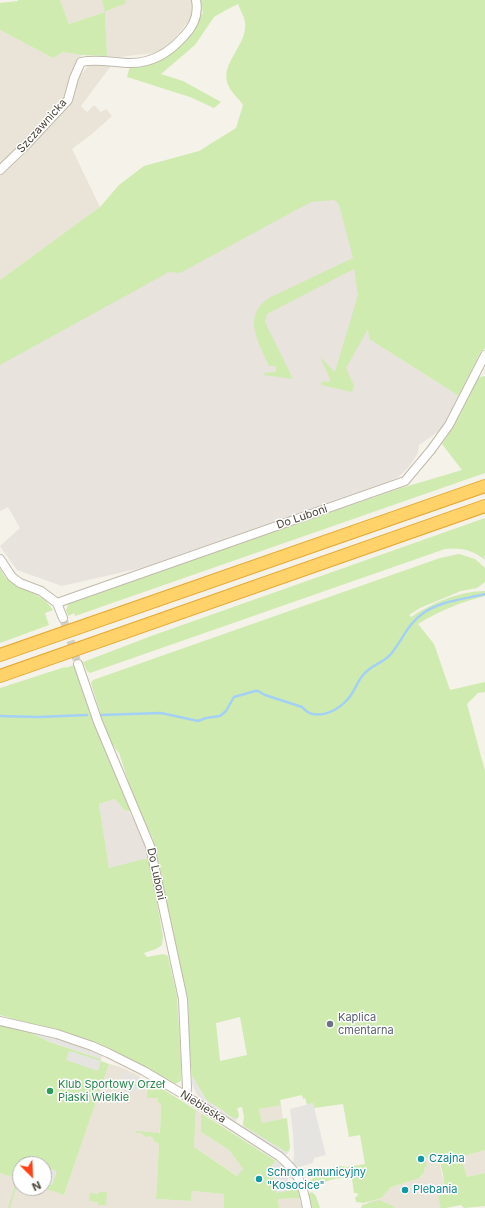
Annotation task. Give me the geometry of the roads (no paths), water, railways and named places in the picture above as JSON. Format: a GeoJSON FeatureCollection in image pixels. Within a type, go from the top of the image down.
{"type":"FeatureCollection","features":[{"type":"Feature","properties":{"kind":"highway"},"geometry":{"type":"LineString","coordinates":[[0,655],[485,486]]}},
{"type":"Feature","properties":{"kind":"highway"},"geometry":{"type":"LineString","coordinates":[[0,676],[485,506]]}},
{"type":"Feature","properties":{"kind":"street","name":"Szczawnicka"},"geometry":{"type":"LineString","coordinates":[[0,170],[26,145],[68,100],[74,78],[81,62],[92,59],[131,63],[147,61],[165,55],[192,29],[197,17],[196,0]]}},
{"type":"Feature","properties":{"kind":"street","name":"Do Luboni"},"geometry":{"type":"LineString","coordinates":[[57,603],[405,481],[432,450],[449,424],[485,355]]}},
{"type":"Feature","properties":{"kind":"street"},"geometry":{"type":"LineString","coordinates":[[0,560],[7,571],[16,580],[41,591],[57,603],[63,618]]}},
{"type":"Feature","properties":{"kind":"street","name":"Do Luboni"},"geometry":{"type":"LineString","coordinates":[[78,664],[98,722],[150,846],[183,999],[187,1088],[186,1096]]}},
{"type":"Feature","properties":{"kind":"street","name":"Niebieska"},"geometry":{"type":"LineString","coordinates":[[0,1021],[57,1034],[92,1046],[144,1071],[186,1096],[289,1164],[298,1176],[304,1190],[307,1208]]}},
{"type":"Feature","properties":{"kind":"waterway"},"geometry":{"type":"LineString","coordinates":[[100,715],[161,713],[198,721],[220,716],[226,711],[234,697],[255,691],[302,707],[313,714],[325,714],[337,708],[347,700],[363,675],[390,655],[408,628],[422,614],[444,603],[485,594]]}},
{"type":"Feature","properties":{"kind":"waterway"},"geometry":{"type":"LineString","coordinates":[[0,716],[38,717],[87,715]]}},
{"type":"Feature","properties":{"kind":"tunnel"},"geometry":{"type":"LineString","coordinates":[[63,618],[78,664]]}},
{"type":"Feature","properties":{"kind":"place","name":"Kaplica cmentarna"},"geometry":{"type":"Point","coordinates":[330,1024]}},
{"type":"Feature","properties":{"kind":"place","name":"Klub Sportowy Orzeł Piaski Wielkie"},"geometry":{"type":"Point","coordinates":[50,1091]}},
{"type":"Feature","properties":{"kind":"place","name":"Czajna"},"geometry":{"type":"Point","coordinates":[421,1159]}},
{"type":"Feature","properties":{"kind":"place","name":"Schron amunicyjny \"Kosocice\""},"geometry":{"type":"Point","coordinates":[259,1179]}},
{"type":"Feature","properties":{"kind":"place","name":"Plebania"},"geometry":{"type":"Point","coordinates":[405,1190]}}]}
